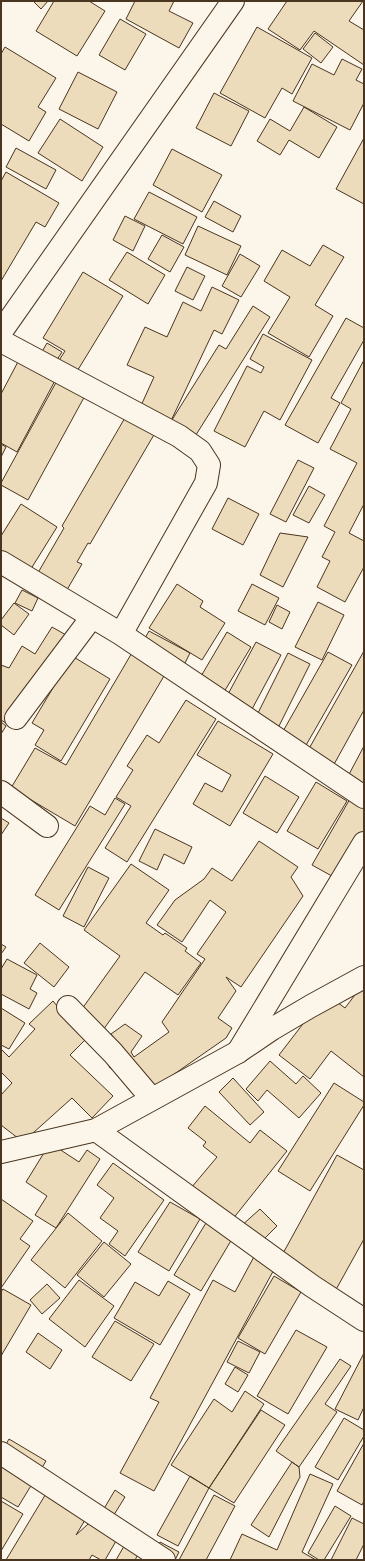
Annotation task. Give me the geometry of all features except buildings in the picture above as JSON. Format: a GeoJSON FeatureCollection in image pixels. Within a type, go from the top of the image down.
{"type":"FeatureCollection","features":[{"type":"Feature","properties":{"kind":"street"},"geometry":{"type":"LineString","coordinates":[[1,332],[233,1]]}},
{"type":"Feature","properties":{"kind":"street"},"geometry":{"type":"LineString","coordinates":[[1,341],[179,436],[200,451],[209,465],[206,483],[121,634]]}},
{"type":"Feature","properties":{"kind":"street"},"geometry":{"type":"LineString","coordinates":[[1,562],[121,634],[364,797]]}},
{"type":"Feature","properties":{"kind":"street"},"geometry":{"type":"LineString","coordinates":[[16,718],[92,617]]}},
{"type":"Feature","properties":{"kind":"street"},"geometry":{"type":"LineString","coordinates":[[1,792],[47,826]]}},
{"type":"Feature","properties":{"kind":"street"},"geometry":{"type":"LineString","coordinates":[[238,1052],[364,843]]}},
{"type":"Feature","properties":{"kind":"street"},"geometry":{"type":"LineString","coordinates":[[1,1152],[96,1130],[238,1052],[298,1014],[364,977]]}},
{"type":"Feature","properties":{"kind":"street"},"geometry":{"type":"LineString","coordinates":[[68,1008],[113,1054],[152,1099]]}},
{"type":"Feature","properties":{"kind":"street"},"geometry":{"type":"LineString","coordinates":[[96,1130],[312,1286],[364,1320]]}},
{"type":"Feature","properties":{"kind":"street"},"geometry":{"type":"LineString","coordinates":[[1,1453],[164,1560]]}}]}
